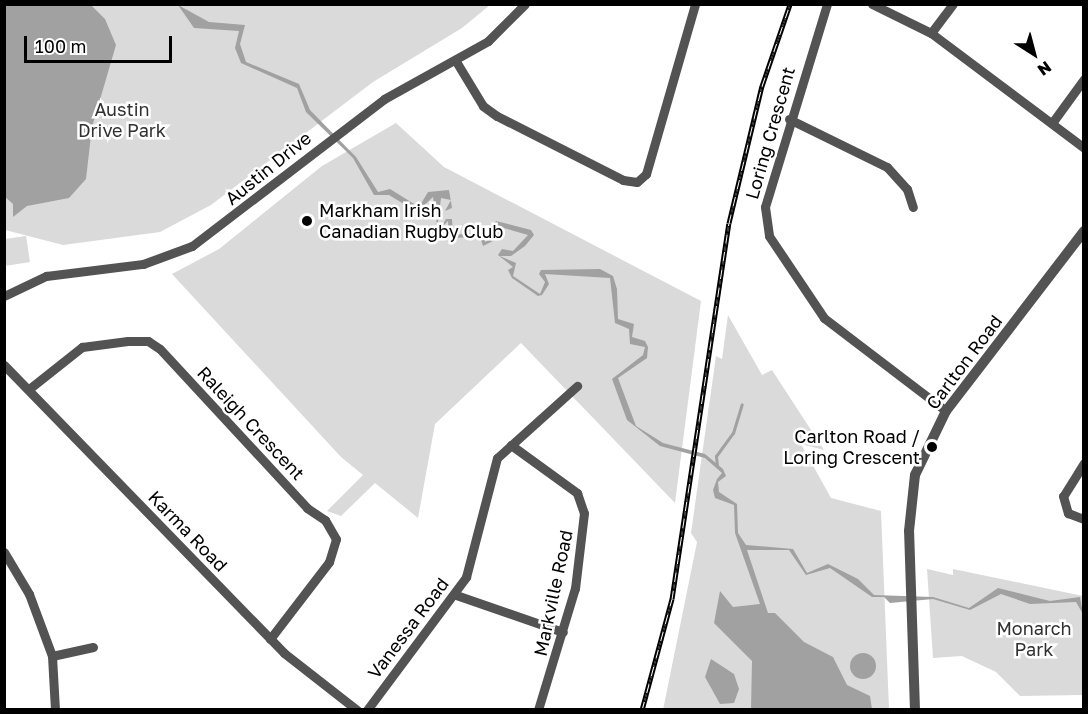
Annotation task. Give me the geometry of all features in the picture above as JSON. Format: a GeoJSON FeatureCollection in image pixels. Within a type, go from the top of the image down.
{"type":"FeatureCollection","features":[{"type":"Feature","properties":{"kind":"street","name":"Austin Drive"},"geometry":{"type":"LineString","coordinates":[[4,296],[46,276],[142,264],[192,246],[384,99],[457,63],[525,4]]}},
{"type":"Feature","properties":{"kind":"street"},"geometry":{"type":"LineString","coordinates":[[457,63],[483,106],[497,116],[623,180],[637,182],[646,174],[694,4]]}},
{"type":"Feature","properties":{"kind":"street","name":"Loring Crescent"},"geometry":{"type":"LineString","coordinates":[[827,4],[789,119],[765,207],[769,236],[824,318],[946,411]]}},
{"type":"Feature","properties":{"kind":"street"},"geometry":{"type":"LineString","coordinates":[[872,4],[931,33],[1083,148]]}},
{"type":"Feature","properties":{"kind":"street"},"geometry":{"type":"LineString","coordinates":[[931,33],[953,4]]}},
{"type":"Feature","properties":{"kind":"street"},"geometry":{"type":"LineString","coordinates":[[1052,123],[1083,79]]}},
{"type":"Feature","properties":{"kind":"street"},"geometry":{"type":"LineString","coordinates":[[789,119],[887,167],[908,189],[913,207]]}},
{"type":"Feature","properties":{"kind":"street","name":"Carlton Road"},"geometry":{"type":"LineString","coordinates":[[915,710],[910,593],[915,475],[946,411],[1083,231]]}},
{"type":"Feature","properties":{"kind":"street","name":"Raleigh Crescent"},"geometry":{"type":"LineString","coordinates":[[29,389],[82,347],[128,341],[148,341],[160,349],[308,508],[325,520],[336,539],[329,562],[270,639]]}},
{"type":"Feature","properties":{"kind":"street","name":"Karma Road"},"geometry":{"type":"LineString","coordinates":[[4,365],[270,639],[357,710]]}},
{"type":"Feature","properties":{"kind":"street","name":"Vanessa Road"},"geometry":{"type":"LineString","coordinates":[[367,710],[456,595],[478,538],[490,472],[511,445],[577,386]]}},
{"type":"Feature","properties":{"kind":"street","name":"Markville Road"},"geometry":{"type":"LineString","coordinates":[[511,445],[562,480],[582,504],[580,560],[563,632],[538,710]]}},
{"type":"Feature","properties":{"kind":"street"},"geometry":{"type":"LineString","coordinates":[[1083,463],[1063,496],[1068,513],[1083,519]]}},
{"type":"Feature","properties":{"kind":"street"},"geometry":{"type":"LineString","coordinates":[[4,552],[29,594],[52,656],[55,710]]}},
{"type":"Feature","properties":{"kind":"street"},"geometry":{"type":"LineString","coordinates":[[456,595],[563,632]]}},
{"type":"Feature","properties":{"kind":"street"},"geometry":{"type":"LineString","coordinates":[[52,656],[93,647]]}},
{"type":"Feature","properties":{"kind":"green space","name":"Austin Drive Park"},"geometry":{"type":"Polygon","coordinates":[[[5,5],[490,5],[462,28],[373,82],[211,205],[160,232],[63,245],[5,230],[5,5]]]}},
{"type":"Feature","properties":{"kind":"green space"},"geometry":{"type":"Polygon","coordinates":[[[396,123],[444,167],[701,301],[675,503],[521,343],[435,424],[418,518],[375,483],[341,516],[327,511],[363,475],[341,457],[172,274],[219,249],[322,166],[396,123]]]}},
{"type":"Feature","properties":{"kind":"green space"},"geometry":{"type":"Polygon","coordinates":[[[26,236],[30,262],[5,266],[5,239],[26,236]]]}},
{"type":"Feature","properties":{"kind":"green space"},"geometry":{"type":"Polygon","coordinates":[[[728,315],[762,375],[772,370],[824,450],[801,444],[831,498],[881,511],[889,709],[663,710],[697,542],[691,533],[716,356],[722,359],[728,315]]]}},
{"type":"Feature","properties":{"kind":"green space","name":"Monarch Park"},"geometry":{"type":"Polygon","coordinates":[[[927,569],[953,575],[953,569],[1083,596],[1083,695],[1020,696],[996,672],[962,656],[933,658],[927,569]]]}},
{"type":"Feature","properties":{"kind":"shaded area"},"geometry":{"type":"Polygon","coordinates":[[[4,5],[91,5],[105,19],[116,45],[92,127],[86,179],[69,198],[27,206],[13,217],[13,204],[4,196],[4,5]]]}},
{"type":"Feature","properties":{"kind":"shaded area"},"geometry":{"type":"Polygon","coordinates":[[[178,5],[209,22],[245,25],[240,44],[246,62],[299,84],[310,110],[356,157],[378,192],[390,189],[419,207],[428,192],[449,190],[451,200],[441,198],[438,222],[441,227],[446,219],[452,219],[453,235],[483,232],[485,242],[496,235],[491,227],[496,221],[531,230],[534,235],[525,246],[511,256],[500,256],[516,263],[513,276],[540,294],[545,282],[539,274],[541,270],[600,269],[613,276],[617,289],[618,319],[634,324],[632,337],[645,341],[648,347],[647,358],[618,378],[636,426],[663,443],[705,454],[723,469],[726,476],[718,482],[719,492],[737,504],[738,533],[746,545],[793,549],[807,573],[828,564],[858,579],[874,595],[933,597],[969,608],[998,588],[1050,601],[1080,597],[1083,614],[1076,602],[1030,604],[1001,594],[970,610],[933,599],[890,603],[884,597],[872,597],[830,568],[806,575],[789,550],[747,550],[768,613],[775,613],[804,642],[833,657],[847,685],[870,696],[872,709],[751,709],[752,661],[714,623],[720,591],[733,607],[760,604],[735,533],[734,505],[715,498],[713,490],[722,473],[705,458],[660,446],[627,420],[612,379],[643,355],[645,347],[630,344],[629,329],[615,323],[610,278],[545,274],[549,284],[542,295],[538,296],[512,278],[508,270],[513,267],[498,255],[502,249],[513,251],[528,235],[497,226],[503,236],[483,246],[480,237],[449,238],[448,221],[438,231],[433,197],[417,212],[389,195],[374,195],[353,158],[306,112],[297,88],[241,63],[235,48],[239,31],[194,28],[178,5]]]}},
{"type":"Feature","properties":{"kind":"shaded area"},"geometry":{"type":"Polygon","coordinates":[[[451,200],[452,208],[445,211],[451,200]]]}},
{"type":"Feature","properties":{"kind":"shaded area"},"geometry":{"type":"Polygon","coordinates":[[[863,653],[872,657],[876,666],[872,675],[863,679],[854,675],[850,666],[854,657],[863,653]]]}},
{"type":"Feature","properties":{"kind":"shaded area"},"geometry":{"type":"Polygon","coordinates":[[[711,659],[734,674],[739,689],[734,703],[720,704],[705,677],[711,659]]]}},
{"type":"Feature","properties":{"kind":"waterway"},"geometry":{"type":"LineString","coordinates":[[717,466],[716,456],[733,433],[742,404]]}},
{"type":"Feature","properties":{"kind":"railway"},"geometry":{"type":"LineString","coordinates":[[642,710],[672,599],[729,223],[762,86],[790,4]]}},
{"type":"Feature","properties":{"kind":"place","name":"Markham Irish Canadian Rugby Club"},"geometry":{"type":"Point","coordinates":[307,221]}},
{"type":"Feature","properties":{"kind":"place","name":"Carlton Road / Loring Crescent"},"geometry":{"type":"Point","coordinates":[932,447]}}]}
